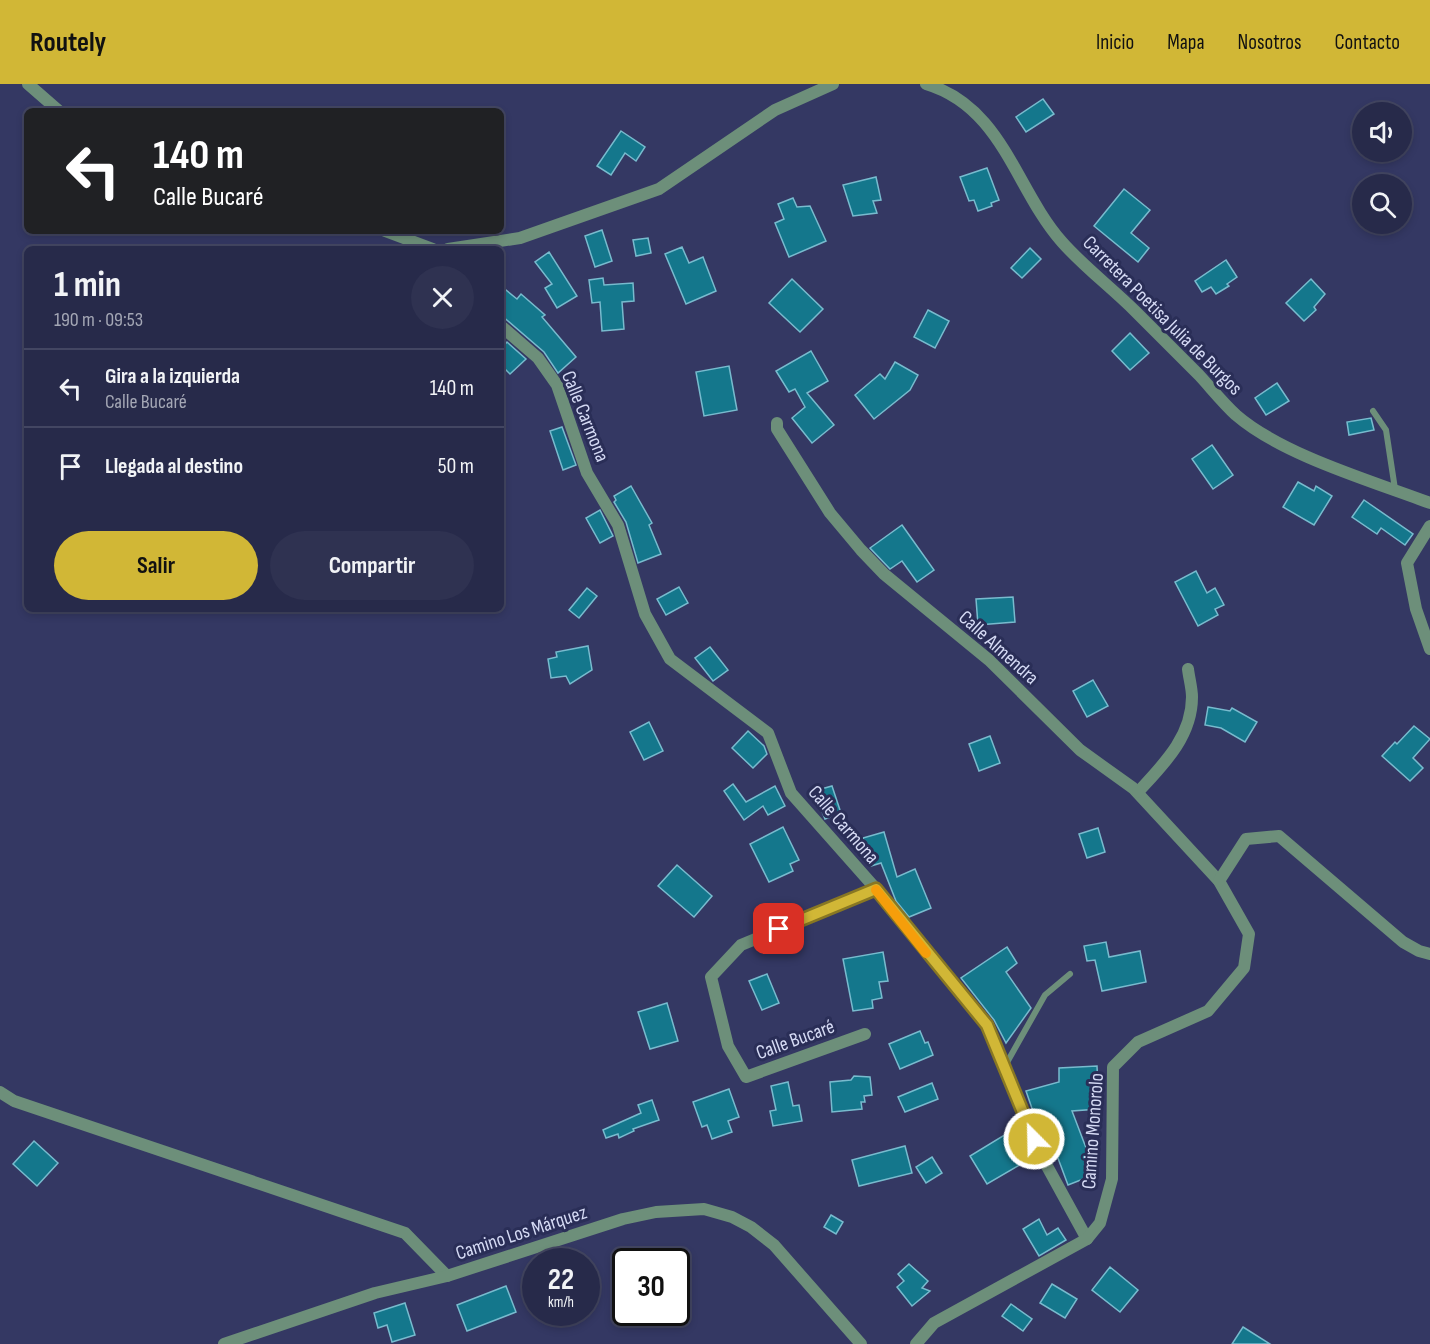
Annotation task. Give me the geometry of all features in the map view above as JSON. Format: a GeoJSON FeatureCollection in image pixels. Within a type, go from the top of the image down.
{"type":"FeatureCollection","features":[{"type":"Feature","properties":{"kind":"street"},"geometry":{"type":"LineString","coordinates":[[468,246],[520,238],[660,189],[775,110],[833,84]]}},
{"type":"Feature","properties":{"kind":"street","name":"Carretera Poetisa Julia de Burgos"},"geometry":{"type":"LineString","coordinates":[[926,84],[948,88],[984,121],[1008,155],[1060,240],[1082,264],[1127,303],[1235,414],[1267,436],[1312,458],[1430,503]]}},
{"type":"Feature","properties":{"kind":"street"},"geometry":{"type":"LineString","coordinates":[[29,85],[56,108]]}},
{"type":"Feature","properties":{"kind":"street"},"geometry":{"type":"LineString","coordinates":[[393,234],[426,246]]}},
{"type":"Feature","properties":{"kind":"street","name":"Calle Carmona"},"geometry":{"type":"LineString","coordinates":[[504,329],[538,358],[557,384],[587,472],[618,525],[645,614],[670,659],[768,733],[791,793],[876,889],[987,1025],[1042,1157],[1087,1239]]}},
{"type":"Feature","properties":{"kind":"street","name":"Calle Almendra"},"geometry":{"type":"LineString","coordinates":[[777,423],[777,429],[830,513],[876,566],[989,660],[1080,750],[1138,792],[1219,881]]}},
{"type":"Feature","properties":{"kind":"street"},"geometry":{"type":"LineString","coordinates":[[1430,526],[1407,563],[1416,609],[1430,649]]}},
{"type":"Feature","properties":{"kind":"street"},"geometry":{"type":"LineString","coordinates":[[1138,792],[1166,764],[1187,729],[1192,697],[1188,669]]}},
{"type":"Feature","properties":{"kind":"street"},"geometry":{"type":"LineString","coordinates":[[1219,881],[1246,839],[1279,836],[1403,942],[1430,954]]}},
{"type":"Feature","properties":{"kind":"street","name":"Camino Monorolo"},"geometry":{"type":"LineString","coordinates":[[916,1344],[934,1323],[1087,1239],[1100,1223],[1112,1179],[1113,1067],[1138,1042],[1208,1011],[1244,968],[1249,934],[1219,881]]}},
{"type":"Feature","properties":{"kind":"street","name":"Calle Bucaré"},"geometry":{"type":"LineString","coordinates":[[865,1034],[746,1077],[728,1046],[711,977],[741,945],[876,889]]}},
{"type":"Feature","properties":{"kind":"street","name":"Camino Los Márquez"},"geometry":{"type":"LineString","coordinates":[[0,1092],[25,1105],[405,1233],[447,1276],[623,1219],[656,1212],[704,1209],[732,1217],[751,1227],[774,1245],[861,1344]]}},
{"type":"Feature","properties":{"kind":"street"},"geometry":{"type":"LineString","coordinates":[[224,1344],[375,1293],[447,1276]]}},
{"type":"Feature","properties":{"kind":"lane"},"geometry":{"type":"LineString","coordinates":[[1373,411],[1386,430],[1395,490]]}},
{"type":"Feature","properties":{"kind":"lane"},"geometry":{"type":"LineString","coordinates":[[1004,1066],[1046,995],[1070,974]]}},
{"type":"Feature","properties":{"kind":"building"},"geometry":{"type":"Polygon","coordinates":[[[1043,99],[1054,114],[1026,132],[1016,117],[1043,99]]]}},
{"type":"Feature","properties":{"kind":"building"},"geometry":{"type":"Polygon","coordinates":[[[621,131],[645,147],[636,161],[625,153],[611,175],[597,166],[621,131]]]}},
{"type":"Feature","properties":{"kind":"building"},"geometry":{"type":"Polygon","coordinates":[[[987,168],[999,200],[991,203],[992,206],[978,211],[974,200],[969,201],[960,177],[987,168]]]}},
{"type":"Feature","properties":{"kind":"building"},"geometry":{"type":"Polygon","coordinates":[[[876,177],[881,200],[873,201],[877,213],[853,216],[843,185],[876,177]]]}},
{"type":"Feature","properties":{"kind":"building"},"geometry":{"type":"Polygon","coordinates":[[[1124,189],[1150,210],[1131,233],[1149,248],[1138,262],[1094,226],[1124,189]]]}},
{"type":"Feature","properties":{"kind":"building"},"geometry":{"type":"Polygon","coordinates":[[[793,198],[797,207],[810,206],[826,241],[789,257],[775,223],[784,219],[778,204],[793,198]]]}},
{"type":"Feature","properties":{"kind":"building"},"geometry":{"type":"Polygon","coordinates":[[[602,230],[612,261],[595,267],[585,236],[602,230]]]}},
{"type":"Feature","properties":{"kind":"building"},"geometry":{"type":"Polygon","coordinates":[[[648,238],[651,253],[636,256],[633,240],[648,238]]]}},
{"type":"Feature","properties":{"kind":"building"},"geometry":{"type":"Polygon","coordinates":[[[682,247],[689,263],[703,257],[716,291],[686,304],[665,254],[682,247]]]}},
{"type":"Feature","properties":{"kind":"building"},"geometry":{"type":"Polygon","coordinates":[[[1030,248],[1041,259],[1022,278],[1011,268],[1030,248]]]}},
{"type":"Feature","properties":{"kind":"building"},"geometry":{"type":"Polygon","coordinates":[[[549,252],[577,296],[557,308],[545,288],[552,284],[535,262],[549,252]]]}},
{"type":"Feature","properties":{"kind":"building"},"geometry":{"type":"Polygon","coordinates":[[[1226,260],[1237,277],[1227,284],[1229,286],[1216,294],[1211,287],[1202,292],[1195,281],[1226,260]]]}},
{"type":"Feature","properties":{"kind":"building"},"geometry":{"type":"Polygon","coordinates":[[[603,278],[604,285],[633,283],[634,301],[622,302],[624,329],[602,331],[600,302],[592,303],[589,280],[603,278]]]}},
{"type":"Feature","properties":{"kind":"building"},"geometry":{"type":"Polygon","coordinates":[[[792,279],[823,309],[800,332],[769,303],[792,279]]]}},
{"type":"Feature","properties":{"kind":"building"},"geometry":{"type":"Polygon","coordinates":[[[1311,279],[1325,294],[1314,307],[1316,310],[1304,321],[1286,303],[1311,279]]]}},
{"type":"Feature","properties":{"kind":"building"},"geometry":{"type":"Polygon","coordinates":[[[504,288],[517,299],[521,294],[545,315],[542,317],[576,357],[558,373],[544,352],[504,318],[504,288]]]}},
{"type":"Feature","properties":{"kind":"building"},"geometry":{"type":"Polygon","coordinates":[[[928,310],[949,321],[935,348],[914,337],[928,310]]]}},
{"type":"Feature","properties":{"kind":"building"},"geometry":{"type":"Polygon","coordinates":[[[1130,333],[1149,353],[1130,370],[1112,351],[1130,333]]]}},
{"type":"Feature","properties":{"kind":"building"},"geometry":{"type":"Polygon","coordinates":[[[507,342],[526,359],[510,374],[504,368],[504,346],[507,342]]]}},
{"type":"Feature","properties":{"kind":"building"},"geometry":{"type":"Polygon","coordinates":[[[811,351],[828,381],[807,393],[834,425],[812,443],[792,418],[805,407],[795,389],[789,392],[776,371],[811,351]]]}},
{"type":"Feature","properties":{"kind":"building"},"geometry":{"type":"Polygon","coordinates":[[[895,362],[918,375],[910,390],[874,419],[855,395],[880,374],[885,379],[895,362]]]}},
{"type":"Feature","properties":{"kind":"building"},"geometry":{"type":"Polygon","coordinates":[[[729,366],[737,410],[704,416],[696,372],[729,366]]]}},
{"type":"Feature","properties":{"kind":"building"},"geometry":{"type":"Polygon","coordinates":[[[1277,383],[1289,401],[1266,415],[1255,398],[1277,383]]]}},
{"type":"Feature","properties":{"kind":"building"},"geometry":{"type":"Polygon","coordinates":[[[1371,418],[1374,430],[1349,435],[1347,422],[1371,418]]]}},
{"type":"Feature","properties":{"kind":"building"},"geometry":{"type":"Polygon","coordinates":[[[562,427],[576,465],[563,470],[550,431],[562,427]]]}},
{"type":"Feature","properties":{"kind":"building"},"geometry":{"type":"Polygon","coordinates":[[[1212,445],[1233,475],[1213,489],[1192,459],[1212,445]]]}},
{"type":"Feature","properties":{"kind":"building"},"geometry":{"type":"Polygon","coordinates":[[[1298,482],[1314,491],[1316,486],[1332,496],[1314,525],[1283,507],[1298,482]]]}},
{"type":"Feature","properties":{"kind":"building"},"geometry":{"type":"Polygon","coordinates":[[[631,486],[652,523],[649,525],[661,554],[638,563],[626,522],[614,502],[616,500],[614,496],[631,486]]]}},
{"type":"Feature","properties":{"kind":"building"},"geometry":{"type":"Polygon","coordinates":[[[1364,500],[1413,534],[1405,545],[1381,528],[1377,534],[1352,517],[1364,500]]]}},
{"type":"Feature","properties":{"kind":"building"},"geometry":{"type":"Polygon","coordinates":[[[600,510],[613,536],[600,543],[586,518],[600,510]]]}},
{"type":"Feature","properties":{"kind":"building"},"geometry":{"type":"Polygon","coordinates":[[[902,525],[934,570],[917,582],[902,561],[890,569],[870,548],[902,525]]]}},
{"type":"Feature","properties":{"kind":"building"},"geometry":{"type":"Polygon","coordinates":[[[1196,571],[1207,593],[1215,588],[1224,605],[1215,609],[1218,615],[1198,626],[1175,582],[1196,571]]]}},
{"type":"Feature","properties":{"kind":"building"},"geometry":{"type":"Polygon","coordinates":[[[679,587],[688,603],[666,615],[657,599],[679,587]]]}},
{"type":"Feature","properties":{"kind":"building"},"geometry":{"type":"Polygon","coordinates":[[[587,588],[597,596],[579,618],[569,610],[587,588]]]}},
{"type":"Feature","properties":{"kind":"building"},"geometry":{"type":"Polygon","coordinates":[[[1013,597],[1015,622],[978,625],[976,599],[1013,597]]]}},
{"type":"Feature","properties":{"kind":"building"},"geometry":{"type":"Polygon","coordinates":[[[588,646],[592,670],[570,684],[566,676],[551,678],[548,659],[557,657],[556,652],[588,646]]]}},
{"type":"Feature","properties":{"kind":"building"},"geometry":{"type":"Polygon","coordinates":[[[710,647],[728,670],[713,681],[695,658],[710,647]]]}},
{"type":"Feature","properties":{"kind":"building"},"geometry":{"type":"Polygon","coordinates":[[[1093,680],[1108,706],[1087,717],[1073,691],[1093,680]]]}},
{"type":"Feature","properties":{"kind":"building"},"geometry":{"type":"Polygon","coordinates":[[[1208,707],[1230,711],[1232,708],[1257,722],[1245,742],[1221,728],[1205,725],[1208,707]]]}},
{"type":"Feature","properties":{"kind":"building"},"geometry":{"type":"Polygon","coordinates":[[[649,722],[663,751],[644,760],[630,732],[649,722]]]}},
{"type":"Feature","properties":{"kind":"building"},"geometry":{"type":"Polygon","coordinates":[[[1414,726],[1430,739],[1413,758],[1423,768],[1410,781],[1382,756],[1414,726]]]}},
{"type":"Feature","properties":{"kind":"building"},"geometry":{"type":"Polygon","coordinates":[[[748,731],[764,746],[767,754],[753,768],[732,748],[748,731]]]}},
{"type":"Feature","properties":{"kind":"building"},"geometry":{"type":"Polygon","coordinates":[[[990,736],[1000,763],[979,771],[969,744],[990,736]]]}},
{"type":"Feature","properties":{"kind":"building"},"geometry":{"type":"Polygon","coordinates":[[[733,784],[746,802],[775,786],[785,806],[768,815],[763,806],[744,820],[724,791],[733,784]]]}},
{"type":"Feature","properties":{"kind":"building"},"geometry":{"type":"Polygon","coordinates":[[[832,786],[841,813],[825,819],[814,791],[832,786]]]}},
{"type":"Feature","properties":{"kind":"building"},"geometry":{"type":"Polygon","coordinates":[[[783,827],[799,860],[790,864],[793,871],[769,882],[750,844],[783,827]]]}},
{"type":"Feature","properties":{"kind":"building"},"geometry":{"type":"Polygon","coordinates":[[[1098,828],[1105,852],[1087,858],[1079,834],[1098,828]]]}},
{"type":"Feature","properties":{"kind":"building"},"geometry":{"type":"Polygon","coordinates":[[[884,832],[897,877],[915,869],[931,908],[909,917],[896,901],[881,863],[871,866],[863,838],[884,832]]]}},
{"type":"Feature","properties":{"kind":"building"},"geometry":{"type":"Polygon","coordinates":[[[677,865],[712,896],[694,917],[658,886],[677,865]]]}},
{"type":"Feature","properties":{"kind":"building"},"geometry":{"type":"Polygon","coordinates":[[[1106,942],[1109,957],[1140,951],[1146,982],[1102,991],[1095,960],[1087,961],[1084,946],[1106,942]]]}},
{"type":"Feature","properties":{"kind":"building"},"geometry":{"type":"Polygon","coordinates":[[[1007,947],[1017,963],[1006,972],[1031,1008],[1006,1043],[994,1020],[961,978],[1007,947]]]}},
{"type":"Feature","properties":{"kind":"building"},"geometry":{"type":"Polygon","coordinates":[[[883,952],[888,981],[879,982],[882,998],[872,1000],[873,1008],[853,1011],[843,959],[883,952]]]}},
{"type":"Feature","properties":{"kind":"building"},"geometry":{"type":"Polygon","coordinates":[[[767,974],[779,1003],[762,1010],[749,981],[767,974]]]}},
{"type":"Feature","properties":{"kind":"building"},"geometry":{"type":"Polygon","coordinates":[[[667,1003],[678,1041],[650,1049],[638,1012],[667,1003]]]}},
{"type":"Feature","properties":{"kind":"building"},"geometry":{"type":"Polygon","coordinates":[[[920,1031],[933,1055],[900,1069],[889,1044],[920,1031]]]}},
{"type":"Feature","properties":{"kind":"building"},"geometry":{"type":"Polygon","coordinates":[[[1097,1066],[1099,1109],[1072,1111],[1096,1174],[1068,1185],[1043,1118],[1036,1120],[1026,1091],[1059,1082],[1059,1068],[1097,1066]]]}},
{"type":"Feature","properties":{"kind":"building"},"geometry":{"type":"Polygon","coordinates":[[[854,1076],[870,1077],[872,1095],[864,1096],[865,1102],[861,1102],[862,1109],[832,1112],[830,1082],[851,1080],[854,1076]]]}},
{"type":"Feature","properties":{"kind":"building"},"geometry":{"type":"Polygon","coordinates":[[[788,1082],[793,1106],[799,1105],[802,1121],[773,1126],[770,1111],[776,1110],[771,1086],[788,1082]]]}},
{"type":"Feature","properties":{"kind":"building"},"geometry":{"type":"Polygon","coordinates":[[[932,1083],[938,1099],[905,1112],[898,1097],[932,1083]]]}},
{"type":"Feature","properties":{"kind":"building"},"geometry":{"type":"Polygon","coordinates":[[[729,1089],[739,1117],[728,1121],[732,1132],[712,1139],[707,1125],[702,1127],[693,1102],[729,1089]]]}},
{"type":"Feature","properties":{"kind":"building"},"geometry":{"type":"Polygon","coordinates":[[[652,1100],[659,1120],[633,1129],[634,1131],[619,1138],[618,1134],[606,1138],[603,1130],[641,1113],[638,1105],[652,1100]]]}},
{"type":"Feature","properties":{"kind":"building"},"geometry":{"type":"Polygon","coordinates":[[[1011,1131],[1028,1160],[987,1184],[970,1156],[1011,1131]]]}},
{"type":"Feature","properties":{"kind":"building"},"geometry":{"type":"Polygon","coordinates":[[[34,1141],[58,1163],[37,1186],[13,1164],[34,1141]]]}},
{"type":"Feature","properties":{"kind":"building"},"geometry":{"type":"Polygon","coordinates":[[[905,1146],[912,1173],[859,1186],[852,1160],[905,1146]]]}},
{"type":"Feature","properties":{"kind":"building"},"geometry":{"type":"Polygon","coordinates":[[[932,1157],[942,1173],[926,1183],[916,1167],[932,1157]]]}},
{"type":"Feature","properties":{"kind":"building"},"geometry":{"type":"Polygon","coordinates":[[[831,1215],[843,1222],[836,1234],[824,1227],[831,1215]]]}},
{"type":"Feature","properties":{"kind":"building"},"geometry":{"type":"Polygon","coordinates":[[[1039,1219],[1047,1235],[1058,1228],[1066,1240],[1039,1256],[1023,1229],[1039,1219]]]}},
{"type":"Feature","properties":{"kind":"building"},"geometry":{"type":"Polygon","coordinates":[[[909,1264],[928,1281],[922,1288],[930,1291],[912,1306],[897,1287],[904,1281],[898,1274],[909,1264]]]}},
{"type":"Feature","properties":{"kind":"building"},"geometry":{"type":"Polygon","coordinates":[[[1110,1267],[1138,1290],[1120,1312],[1092,1290],[1110,1267]]]}},
{"type":"Feature","properties":{"kind":"building"},"geometry":{"type":"Polygon","coordinates":[[[1052,1284],[1077,1299],[1065,1318],[1040,1303],[1052,1284]]]}},
{"type":"Feature","properties":{"kind":"building"},"geometry":{"type":"Polygon","coordinates":[[[506,1286],[516,1312],[467,1331],[457,1305],[506,1286]]]}},
{"type":"Feature","properties":{"kind":"building"},"geometry":{"type":"Polygon","coordinates":[[[405,1303],[415,1335],[392,1342],[387,1325],[378,1328],[374,1313],[405,1303]]]}},
{"type":"Feature","properties":{"kind":"building"},"geometry":{"type":"Polygon","coordinates":[[[1011,1304],[1032,1319],[1023,1331],[1002,1316],[1011,1304]]]}},
{"type":"Feature","properties":{"kind":"building"},"geometry":{"type":"Polygon","coordinates":[[[1243,1327],[1270,1344],[1232,1344],[1243,1327]]]}},
{"type":"Feature","properties":{"kind":"slow traffic"},"geometry":{"type":"LineString","coordinates":[[876,890],[926,953]]}},
{"type":"Feature","properties":{"kind":"route"},"geometry":{"type":"LineString","coordinates":[[779,929],[876,889],[900,922],[987,1025],[1034,1139]]}}]}
